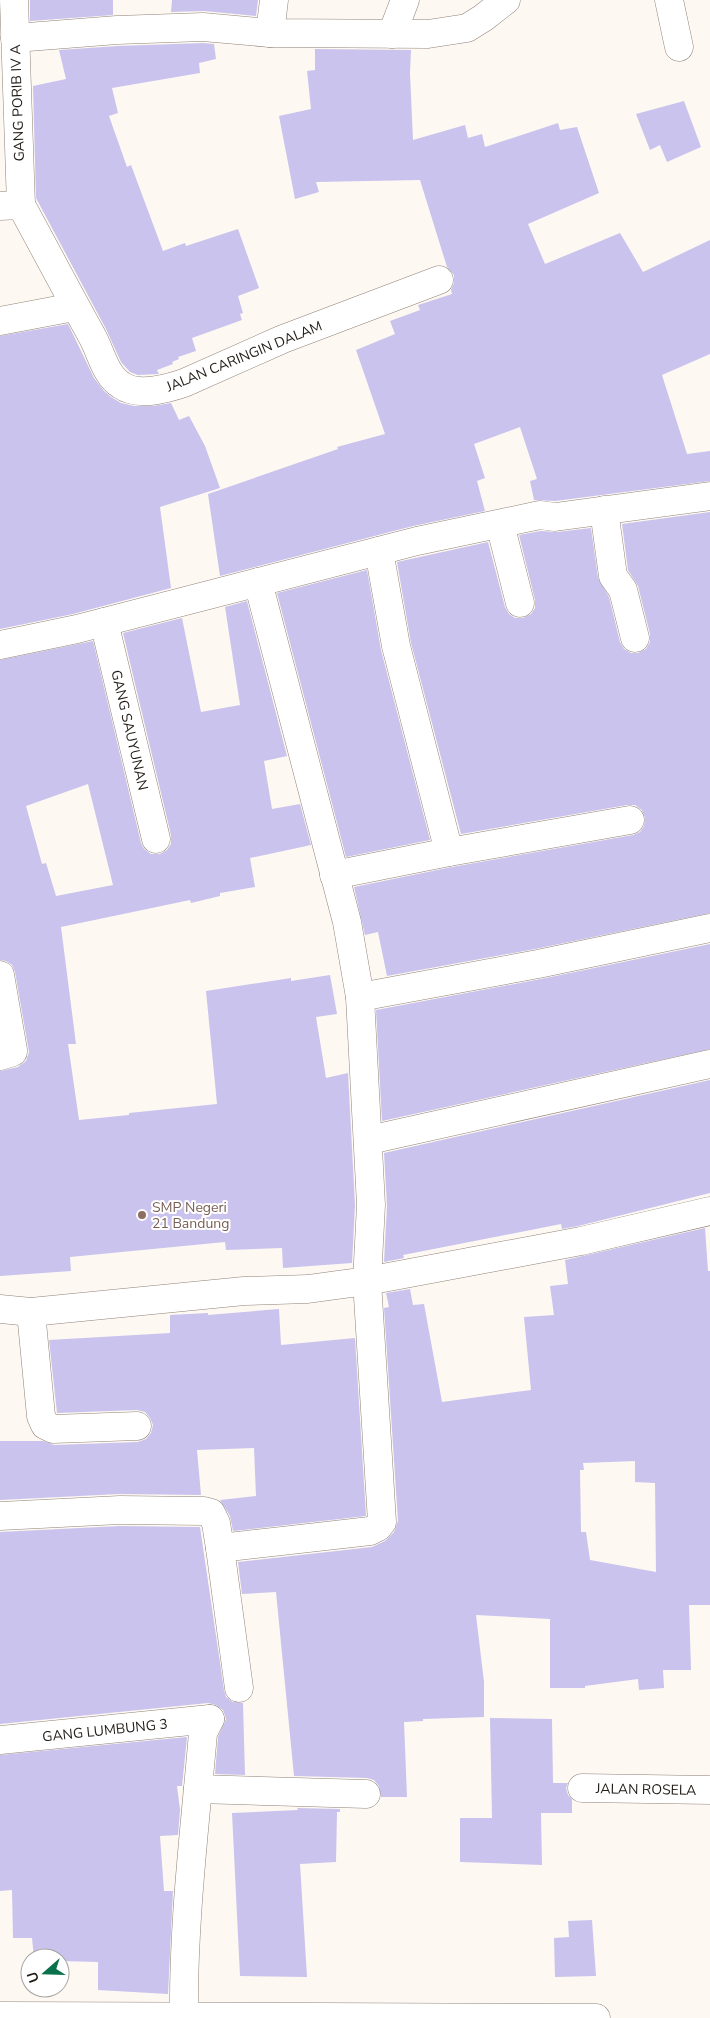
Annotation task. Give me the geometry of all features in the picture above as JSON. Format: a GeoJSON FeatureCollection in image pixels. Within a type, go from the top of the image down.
{"type":"FeatureCollection","features":[{"type":"Feature","properties":{"kind":"street","name":"GANG PORIB IV A"},"geometry":{"type":"LineString","coordinates":[[11,206],[15,38],[14,0]]}},
{"type":"Feature","properties":{"kind":"street"},"geometry":{"type":"LineString","coordinates":[[270,33],[274,0]]}},
{"type":"Feature","properties":{"kind":"street"},"geometry":{"type":"LineString","coordinates":[[392,34],[405,0]]}},
{"type":"Feature","properties":{"kind":"street"},"geometry":{"type":"LineString","coordinates":[[15,38],[117,30],[195,27],[270,33],[428,34],[467,28],[506,0]]}},
{"type":"Feature","properties":{"kind":"street"},"geometry":{"type":"LineString","coordinates":[[669,0],[678,47]]}},
{"type":"Feature","properties":{"kind":"street","name":"JALAN CARINGIN DALAM"},"geometry":{"type":"LineString","coordinates":[[11,206],[93,338],[108,371],[119,384],[129,390],[150,391],[168,389],[184,384],[283,339],[439,280]]}},
{"type":"Feature","properties":{"kind":"street"},"geometry":{"type":"LineString","coordinates":[[0,321],[74,307]]}},
{"type":"Feature","properties":{"kind":"street"},"geometry":{"type":"LineString","coordinates":[[0,645],[104,622],[379,551],[540,515],[555,517],[710,496]]}},
{"type":"Feature","properties":{"kind":"street"},"geometry":{"type":"LineString","coordinates":[[604,510],[613,576],[623,590],[635,638]]}},
{"type":"Feature","properties":{"kind":"street"},"geometry":{"type":"LineString","coordinates":[[500,524],[520,603]]}},
{"type":"Feature","properties":{"kind":"street"},"geometry":{"type":"LineString","coordinates":[[379,551],[396,646],[449,852]]}},
{"type":"Feature","properties":{"kind":"street"},"geometry":{"type":"LineString","coordinates":[[220,1548],[370,1532],[382,1522],[367,1281],[371,1205],[360,997],[347,922],[258,582]]}},
{"type":"Feature","properties":{"kind":"street","name":"GANG SAUYUNAN"},"geometry":{"type":"LineString","coordinates":[[104,622],[156,839]]}},
{"type":"Feature","properties":{"kind":"street"},"geometry":{"type":"LineString","coordinates":[[334,876],[449,852],[630,820]]}},
{"type":"Feature","properties":{"kind":"street"},"geometry":{"type":"LineString","coordinates":[[360,997],[538,964],[710,928]]}},
{"type":"Feature","properties":{"kind":"street"},"geometry":{"type":"LineString","coordinates":[[0,976],[13,1050],[13,1052],[0,1056]]}},
{"type":"Feature","properties":{"kind":"street"},"geometry":{"type":"LineString","coordinates":[[369,1140],[710,1064]]}},
{"type":"Feature","properties":{"kind":"street"},"geometry":{"type":"LineString","coordinates":[[0,1310],[31,1312],[244,1291],[308,1289],[367,1281],[581,1241],[710,1211]]}},
{"type":"Feature","properties":{"kind":"street"},"geometry":{"type":"LineString","coordinates":[[31,1312],[41,1416],[45,1425],[53,1429],[136,1426]]}},
{"type":"Feature","properties":{"kind":"street"},"geometry":{"type":"LineString","coordinates":[[0,1516],[120,1510],[204,1510],[211,1513],[214,1518],[220,1548],[239,1688]]}},
{"type":"Feature","properties":{"kind":"street","name":"GANG LUMBUNG 3"},"geometry":{"type":"LineString","coordinates":[[0,1740],[210,1719],[203,1733],[198,1789]]}},
{"type":"Feature","properties":{"kind":"street","name":"JALAN ROSELA"},"geometry":{"type":"LineString","coordinates":[[582,1788],[710,1790]]}},
{"type":"Feature","properties":{"kind":"street"},"geometry":{"type":"LineString","coordinates":[[184,2016],[191,1843],[198,1789],[366,1794]]}},
{"type":"Feature","properties":{"kind":"street"},"geometry":{"type":"LineString","coordinates":[[0,2016],[596,2018]]}},
{"type":"Feature","properties":{"kind":"building"},"geometry":{"type":"Polygon","coordinates":[[[30,0],[113,0],[113,15],[30,21],[30,0]]]}},
{"type":"Feature","properties":{"kind":"building"},"geometry":{"type":"Polygon","coordinates":[[[172,0],[258,0],[256,16],[204,11],[171,12],[172,0]]]}},
{"type":"Feature","properties":{"kind":"building"},"geometry":{"type":"Polygon","coordinates":[[[214,44],[216,59],[199,63],[200,73],[112,88],[118,113],[109,116],[127,167],[131,165],[163,251],[185,243],[186,246],[238,229],[259,288],[238,296],[243,313],[240,314],[242,320],[192,338],[196,351],[178,357],[179,359],[172,362],[173,364],[157,370],[159,374],[138,375],[130,372],[121,362],[106,329],[36,198],[33,86],[66,79],[59,50],[214,44]]]}},
{"type":"Feature","properties":{"kind":"building"},"geometry":{"type":"Polygon","coordinates":[[[315,49],[411,50],[410,73],[413,140],[465,125],[468,138],[482,134],[485,147],[558,123],[560,130],[577,127],[599,193],[528,224],[545,264],[620,233],[643,272],[710,240],[710,354],[662,375],[687,454],[710,451],[710,481],[555,501],[534,500],[530,481],[537,479],[520,427],[474,444],[485,478],[477,481],[485,511],[413,526],[220,576],[208,494],[338,449],[337,447],[385,434],[356,350],[395,334],[390,321],[420,310],[418,305],[452,294],[451,290],[454,283],[454,275],[447,267],[420,180],[316,182],[319,192],[295,199],[279,116],[311,109],[307,71],[315,70],[315,49]]]}},
{"type":"Feature","properties":{"kind":"building"},"geometry":{"type":"Polygon","coordinates":[[[684,101],[701,147],[667,162],[660,145],[650,150],[636,114],[684,101]]]}},
{"type":"Feature","properties":{"kind":"building"},"geometry":{"type":"Polygon","coordinates":[[[68,324],[94,378],[111,397],[121,403],[134,406],[153,406],[171,403],[179,420],[189,416],[205,446],[220,488],[160,507],[171,588],[73,614],[0,629],[0,336],[68,324]]]}},
{"type":"Feature","properties":{"kind":"building"},"geometry":{"type":"Polygon","coordinates":[[[710,512],[710,913],[535,949],[387,976],[378,932],[365,935],[354,887],[452,867],[633,835],[640,832],[644,826],[645,818],[642,810],[635,805],[627,805],[461,834],[411,643],[397,562],[488,542],[505,607],[509,614],[515,618],[523,618],[531,614],[535,608],[535,600],[519,535],[541,531],[557,532],[591,528],[598,578],[609,597],[620,642],[624,649],[631,653],[638,653],[646,649],[650,642],[650,634],[638,586],[628,570],[622,524],[710,512]]]}},
{"type":"Feature","properties":{"kind":"building"},"geometry":{"type":"Polygon","coordinates":[[[367,570],[381,650],[430,840],[346,857],[277,593],[367,570]]]}},
{"type":"Feature","properties":{"kind":"building"},"geometry":{"type":"Polygon","coordinates":[[[247,601],[287,756],[264,761],[272,809],[300,804],[311,845],[250,858],[255,887],[220,893],[220,896],[191,903],[190,900],[61,927],[76,1044],[68,1044],[79,1120],[217,1104],[206,991],[291,978],[291,981],[330,975],[337,1014],[316,1017],[326,1078],[348,1073],[355,1205],[352,1263],[283,1268],[282,1248],[226,1250],[225,1242],[70,1257],[71,1271],[0,1276],[0,1071],[18,1067],[26,1061],[29,1052],[15,972],[12,965],[0,960],[0,660],[93,641],[141,843],[144,849],[151,854],[160,854],[167,850],[171,844],[171,835],[123,633],[182,618],[201,712],[240,705],[225,607],[247,601]],[[88,784],[26,806],[42,864],[46,863],[56,896],[113,885],[88,784]]]}},
{"type":"Feature","properties":{"kind":"building"},"geometry":{"type":"Polygon","coordinates":[[[710,944],[710,1049],[382,1121],[376,1010],[541,979],[710,944]]]}},
{"type":"Feature","properties":{"kind":"building"},"geometry":{"type":"Polygon","coordinates":[[[710,1080],[710,1193],[578,1226],[562,1229],[561,1224],[403,1255],[404,1258],[384,1262],[387,1206],[384,1153],[710,1080]]]}},
{"type":"Feature","properties":{"kind":"building"},"geometry":{"type":"Polygon","coordinates":[[[705,1228],[708,1271],[710,1271],[710,1605],[689,1605],[691,1670],[663,1670],[664,1688],[639,1690],[638,1679],[585,1686],[585,1688],[550,1688],[550,1619],[476,1615],[484,1682],[484,1717],[423,1719],[423,1721],[404,1722],[407,1797],[381,1797],[379,1786],[374,1780],[367,1778],[294,1776],[276,1592],[242,1594],[238,1562],[372,1547],[385,1541],[394,1532],[398,1521],[384,1308],[389,1307],[386,1293],[410,1289],[413,1305],[424,1304],[442,1402],[531,1390],[524,1317],[554,1315],[550,1286],[568,1284],[565,1260],[705,1228]],[[635,1461],[583,1463],[584,1470],[580,1470],[581,1532],[586,1532],[590,1560],[656,1572],[655,1483],[635,1482],[635,1461]]]}},
{"type":"Feature","properties":{"kind":"building"},"geometry":{"type":"Polygon","coordinates":[[[279,1309],[281,1345],[355,1338],[366,1516],[233,1531],[230,1516],[220,1500],[256,1496],[254,1448],[197,1450],[201,1495],[119,1494],[0,1500],[0,1441],[43,1441],[54,1445],[138,1442],[146,1439],[151,1433],[153,1425],[150,1418],[145,1412],[137,1410],[57,1413],[49,1340],[170,1333],[170,1315],[208,1313],[208,1315],[279,1309]]]}},
{"type":"Feature","properties":{"kind":"building"},"geometry":{"type":"Polygon","coordinates":[[[120,1526],[200,1527],[224,1690],[226,1697],[233,1702],[243,1703],[245,1775],[215,1774],[218,1737],[226,1719],[223,1710],[216,1705],[208,1703],[0,1724],[0,1532],[120,1526]]]}},
{"type":"Feature","properties":{"kind":"building"},"geometry":{"type":"Polygon","coordinates":[[[490,1718],[552,1719],[553,1783],[568,1783],[566,1788],[568,1795],[572,1799],[572,1813],[541,1813],[542,1865],[460,1862],[460,1818],[492,1818],[490,1718]]]}},
{"type":"Feature","properties":{"kind":"building"},"geometry":{"type":"Polygon","coordinates":[[[187,1737],[182,1786],[177,1786],[180,1810],[178,1835],[160,1836],[164,1891],[173,1891],[168,1994],[98,1990],[98,1962],[70,1961],[70,1948],[33,1948],[32,1938],[13,1938],[12,1890],[0,1891],[0,1755],[187,1737]]]}},
{"type":"Feature","properties":{"kind":"building"},"geometry":{"type":"Polygon","coordinates":[[[297,1808],[340,1809],[340,1812],[337,1812],[336,1862],[300,1864],[307,1977],[240,1976],[232,1813],[298,1810],[297,1808]]]}},
{"type":"Feature","properties":{"kind":"building"},"geometry":{"type":"Polygon","coordinates":[[[592,1920],[596,1976],[555,1977],[554,1938],[569,1937],[568,1921],[592,1920]]]}},
{"type":"Feature","properties":{"kind":"place","name":"SMP Negeri 21 Bandung"},"geometry":{"type":"Point","coordinates":[142,1215]}}]}
